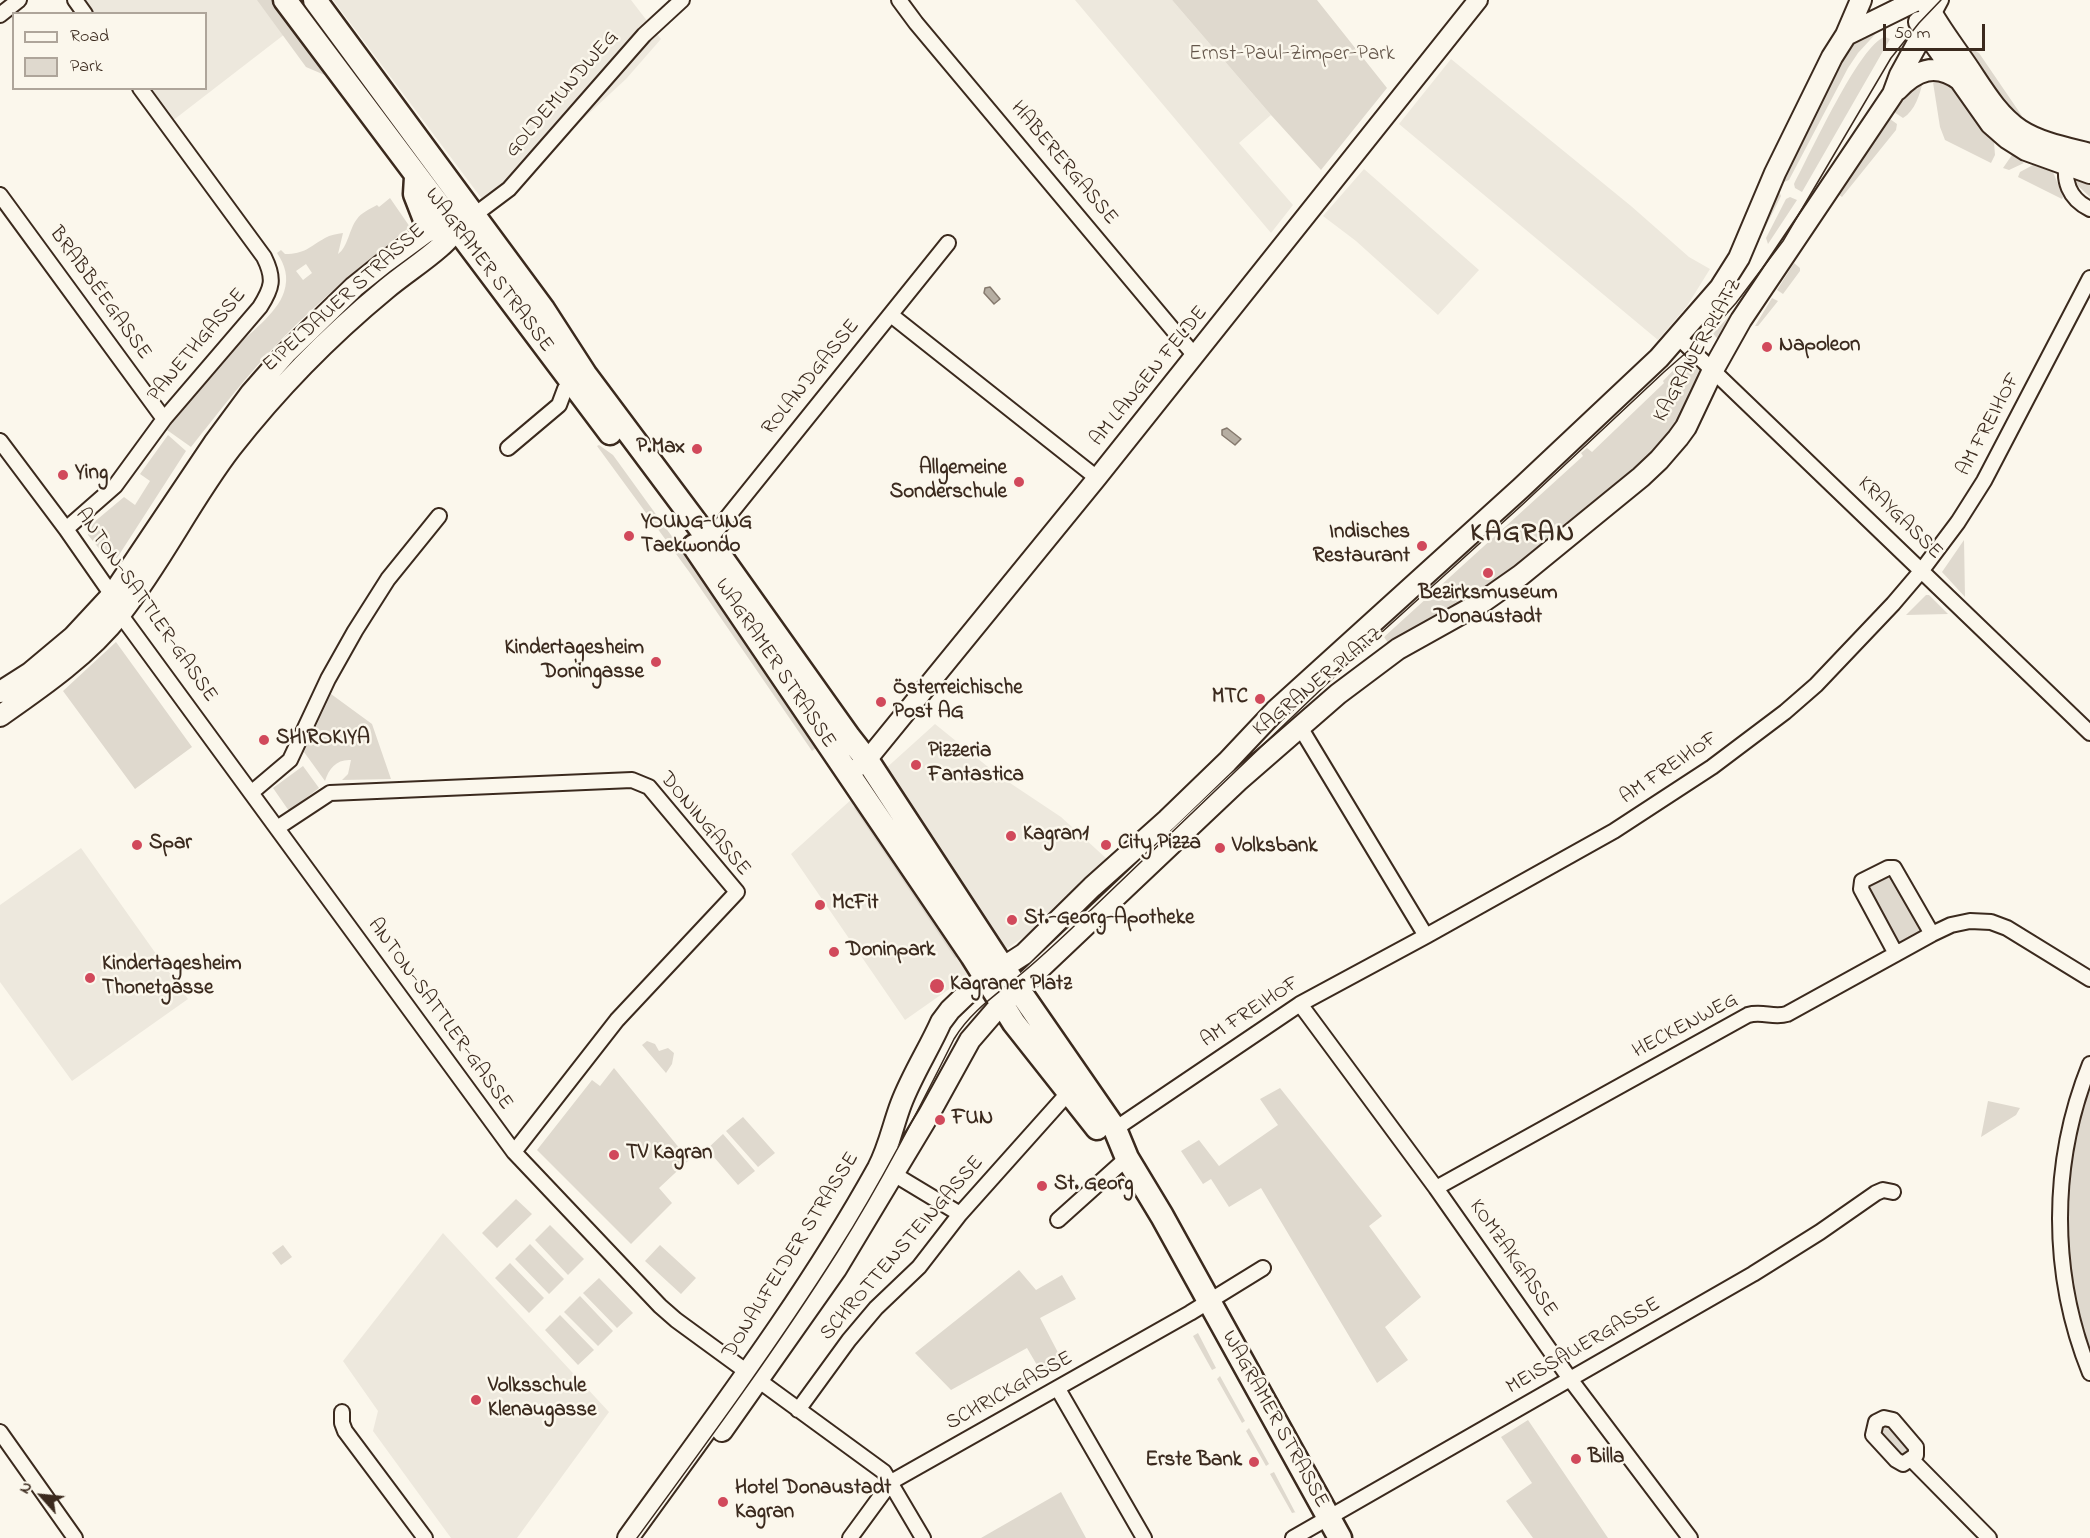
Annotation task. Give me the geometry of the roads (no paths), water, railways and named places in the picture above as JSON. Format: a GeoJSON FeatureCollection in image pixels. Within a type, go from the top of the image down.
{"type":"FeatureCollection","features":[{"type":"Feature","properties":{"kind":"main road","name":"WAGRAMER STRASSE"},"geometry":{"type":"LineString","coordinates":[[285,0],[416,177],[465,222],[543,309],[585,374],[709,540],[867,760],[995,973],[1002,1004],[1014,1023],[1105,1138],[1127,1158]]}},
{"type":"Feature","properties":{"kind":"main road","name":"WAGRAMER STRASSE"},"geometry":{"type":"LineString","coordinates":[[315,0],[572,383],[705,561],[849,774],[995,973],[1019,988],[1115,1129],[1127,1158],[1335,1528]]}},
{"type":"Feature","properties":{"kind":"main road","name":"KAGRANER PLATZ"},"geometry":{"type":"LineString","coordinates":[[995,973],[1024,954],[1092,887],[1227,762],[1270,716],[1572,441],[1678,337],[1720,288],[1739,258],[1775,173],[1832,57],[1846,35],[1861,0]]}},
{"type":"Feature","properties":{"kind":"main road"},"geometry":{"type":"LineString","coordinates":[[1846,35],[1922,9]]}},
{"type":"Feature","properties":{"kind":"main road"},"geometry":{"type":"LineString","coordinates":[[1922,9],[1961,80],[1991,124],[2007,138],[2026,150],[2069,157],[2090,154]]}},
{"type":"Feature","properties":{"kind":"main road"},"geometry":{"type":"LineString","coordinates":[[1922,9],[2004,117],[2017,128],[2069,157],[2090,172]]}},
{"type":"Feature","properties":{"kind":"main road","name":"KAGRANER PLATZ"},"geometry":{"type":"LineString","coordinates":[[1019,988],[1238,781],[1300,727],[1381,661],[1484,601],[1521,575],[1641,477],[1678,438],[1747,310],[1893,94],[1922,9]]}},
{"type":"Feature","properties":{"kind":"main road"},"geometry":{"type":"LineString","coordinates":[[1893,94],[1916,74],[1929,70],[1943,71],[1961,80]]}},
{"type":"Feature","properties":{"kind":"main road"},"geometry":{"type":"LineString","coordinates":[[416,177],[415,194],[429,230]]}},
{"type":"Feature","properties":{"kind":"main road","name":"EIPELDAUER STRASSE"},"geometry":{"type":"LineString","coordinates":[[0,692],[30,673],[73,637],[112,595],[214,443],[251,393],[321,318],[354,287],[429,230],[465,222]]}},
{"type":"Feature","properties":{"kind":"main road","name":"EIPELDAUER STRASSE"},"geometry":{"type":"LineString","coordinates":[[0,716],[51,680],[96,640],[120,614],[194,501],[261,410],[318,350],[384,290],[441,246],[465,222]]}},
{"type":"Feature","properties":{"kind":"main road","name":"DONAUFELDER STRASSE"},"geometry":{"type":"LineString","coordinates":[[884,1168],[902,1102],[941,1022],[966,994],[995,973]]}},
{"type":"Feature","properties":{"kind":"main road","name":"DONAUFELDER STRASSE"},"geometry":{"type":"LineString","coordinates":[[645,1538],[753,1377],[832,1245],[970,1040],[1019,988]]}},
{"type":"Feature","properties":{"kind":"main road","name":"DONAUFELDER STRASSE"},"geometry":{"type":"LineString","coordinates":[[628,1538],[753,1377]]}},
{"type":"Feature","properties":{"kind":"street"},"geometry":{"type":"LineString","coordinates":[[0,15],[19,0]]}},
{"type":"Feature","properties":{"kind":"street","name":"GOLDEMUNDWEG"},"geometry":{"type":"LineString","coordinates":[[465,222],[509,189],[639,41],[682,0]]}},
{"type":"Feature","properties":{"kind":"street","name":"HABERERGASSE"},"geometry":{"type":"LineString","coordinates":[[898,0],[1195,356]]}},
{"type":"Feature","properties":{"kind":"street","name":"AM LANGEN FELDE"},"geometry":{"type":"LineString","coordinates":[[849,774],[867,760],[1097,478],[1478,0]]}},
{"type":"Feature","properties":{"kind":"street","name":"PANETHGASSE"},"geometry":{"type":"LineString","coordinates":[[66,529],[115,486],[164,419],[260,307],[272,278],[264,257],[141,90]]}},
{"type":"Feature","properties":{"kind":"street"},"geometry":{"type":"LineString","coordinates":[[2069,157],[2066,175],[2072,196],[2090,209]]}},
{"type":"Feature","properties":{"kind":"street","name":"BRABBÉEGASSE"},"geometry":{"type":"LineString","coordinates":[[0,195],[164,419]]}},
{"type":"Feature","properties":{"kind":"street","name":"ROLANDGASSE"},"geometry":{"type":"LineString","coordinates":[[709,540],[948,243]]}},
{"type":"Feature","properties":{"kind":"street","name":"AM FREIHOF"},"geometry":{"type":"LineString","coordinates":[[1115,1129],[1300,1004],[1614,831],[1712,767],[1785,712],[1816,685],[1922,570],[1958,522],[1984,481],[2090,278]]}},
{"type":"Feature","properties":{"kind":"street"},"geometry":{"type":"LineString","coordinates":[[891,315],[1097,478]]}},
{"type":"Feature","properties":{"kind":"street","name":"KRAYGASSE"},"geometry":{"type":"LineString","coordinates":[[1678,337],[2090,733]]}},
{"type":"Feature","properties":{"kind":"street"},"geometry":{"type":"LineString","coordinates":[[508,448],[559,405],[566,389],[572,383]]}},
{"type":"Feature","properties":{"kind":"street","name":"ANTON-SATTLER-GASSE"},"geometry":{"type":"LineString","coordinates":[[0,441],[112,595],[120,614],[514,1152],[647,1294],[676,1320],[884,1472],[923,1538]]}},
{"type":"Feature","properties":{"kind":"street"},"geometry":{"type":"LineString","coordinates":[[251,793],[290,760],[328,679],[355,631],[388,579],[439,516]]}},
{"type":"Feature","properties":{"kind":"street"},"geometry":{"type":"LineString","coordinates":[[1300,727],[1426,936]]}},
{"type":"Feature","properties":{"kind":"street","name":"DONINGASSE"},"geometry":{"type":"LineString","coordinates":[[276,828],[330,793],[632,780],[649,787],[737,892],[617,1020],[514,1152]]}},
{"type":"Feature","properties":{"kind":"street"},"geometry":{"type":"LineString","coordinates":[[1896,954],[1861,889],[1862,881],[1888,867],[1894,868],[1932,934]]}},
{"type":"Feature","properties":{"kind":"street","name":"HECKENWEG"},"geometry":{"type":"LineString","coordinates":[[1436,1188],[1748,1015],[1787,1014],[1932,934],[1957,923],[1991,922],[2014,932],[2090,979]]}},
{"type":"Feature","properties":{"kind":"street","name":"KOMZAKGASSE"},"geometry":{"type":"LineString","coordinates":[[1300,1004],[1436,1188],[1570,1379],[1690,1538]]}},
{"type":"Feature","properties":{"kind":"street"},"geometry":{"type":"LineString","coordinates":[[2090,1064],[2080,1089],[2066,1145],[2059,1220],[2067,1295],[2078,1339],[2090,1373]]}},
{"type":"Feature","properties":{"kind":"street","name":"SCHROTTENSTEINGASSE"},"geometry":{"type":"LineString","coordinates":[[798,1410],[849,1340],[876,1308],[919,1267],[960,1214],[1069,1092]]}},
{"type":"Feature","properties":{"kind":"street"},"geometry":{"type":"LineString","coordinates":[[1058,1220],[1127,1158]]}},
{"type":"Feature","properties":{"kind":"street"},"geometry":{"type":"LineString","coordinates":[[884,1168],[960,1214]]}},
{"type":"Feature","properties":{"kind":"street","name":"MEISSAUERGASSE"},"geometry":{"type":"LineString","coordinates":[[1293,1538],[1335,1528],[1570,1379],[1753,1274],[1876,1193],[1883,1190],[1893,1192]]}},
{"type":"Feature","properties":{"kind":"street"},"geometry":{"type":"LineString","coordinates":[[1209,1302],[1263,1268]]}},
{"type":"Feature","properties":{"kind":"street","name":"SCHRICKGASSE"},"geometry":{"type":"LineString","coordinates":[[850,1538],[891,1482],[1209,1302]]}},
{"type":"Feature","properties":{"kind":"street"},"geometry":{"type":"LineString","coordinates":[[1058,1389],[1144,1538]]}},
{"type":"Feature","properties":{"kind":"street"},"geometry":{"type":"LineString","coordinates":[[342,1412],[342,1424],[345,1431],[425,1538]]}},
{"type":"Feature","properties":{"kind":"street"},"geometry":{"type":"LineString","coordinates":[[0,1432],[75,1538]]}},
{"type":"Feature","properties":{"kind":"street"},"geometry":{"type":"LineString","coordinates":[[1912,1460],[1989,1538]]}},
{"type":"Feature","properties":{"kind":"tram line"},"geometry":{"type":"LineString","coordinates":[[637,1538],[715,1432],[838,1251],[899,1146],[954,1039],[968,1020],[1058,941],[1361,651],[1712,330],[1736,303],[1783,241],[1891,58],[1941,0]]}},
{"type":"Feature","properties":{"kind":"place","name":"Napoleon"},"geometry":{"type":"Point","coordinates":[1767,347]}},
{"type":"Feature","properties":{"kind":"place","name":"P.Max"},"geometry":{"type":"Point","coordinates":[697,449]}},
{"type":"Feature","properties":{"kind":"place","name":"Ying"},"geometry":{"type":"Point","coordinates":[63,475]}},
{"type":"Feature","properties":{"kind":"place","name":"Allgemeine Sonderschule"},"geometry":{"type":"Point","coordinates":[1019,482]}},
{"type":"Feature","properties":{"kind":"place","name":"YOUNG-UNG Taekwondo"},"geometry":{"type":"Point","coordinates":[629,536]}},
{"type":"Feature","properties":{"kind":"place","name":"Indisches Restaurant"},"geometry":{"type":"Point","coordinates":[1422,546]}},
{"type":"Feature","properties":{"kind":"place","name":"Bezirksmuseum Donaustadt"},"geometry":{"type":"Point","coordinates":[1488,573]}},
{"type":"Feature","properties":{"kind":"place","name":"Kindertagesheim Doningasse"},"geometry":{"type":"Point","coordinates":[656,662]}},
{"type":"Feature","properties":{"kind":"place","name":"MTC"},"geometry":{"type":"Point","coordinates":[1260,699]}},
{"type":"Feature","properties":{"kind":"place","name":"Österreichische Post AG"},"geometry":{"type":"Point","coordinates":[881,702]}},
{"type":"Feature","properties":{"kind":"place","name":"SHIROKIYA"},"geometry":{"type":"Point","coordinates":[264,740]}},
{"type":"Feature","properties":{"kind":"place","name":"Pizzeria Fantastica"},"geometry":{"type":"Point","coordinates":[916,765]}},
{"type":"Feature","properties":{"kind":"place","name":"Kagran1"},"geometry":{"type":"Point","coordinates":[1011,836]}},
{"type":"Feature","properties":{"kind":"place","name":"Spar"},"geometry":{"type":"Point","coordinates":[137,845]}},
{"type":"Feature","properties":{"kind":"place","name":"City Pizza"},"geometry":{"type":"Point","coordinates":[1106,845]}},
{"type":"Feature","properties":{"kind":"place","name":"Volksbank"},"geometry":{"type":"Point","coordinates":[1220,848]}},
{"type":"Feature","properties":{"kind":"place","name":"McFit"},"geometry":{"type":"Point","coordinates":[820,905]}},
{"type":"Feature","properties":{"kind":"place","name":"St.-Georg-Apotheke"},"geometry":{"type":"Point","coordinates":[1012,920]}},
{"type":"Feature","properties":{"kind":"place","name":"Doninpark"},"geometry":{"type":"Point","coordinates":[834,952]}},
{"type":"Feature","properties":{"kind":"place","name":"Kindertagesheim Thonetgasse"},"geometry":{"type":"Point","coordinates":[90,978]}},
{"type":"Feature","properties":{"kind":"place","name":"Kagraner Platz"},"geometry":{"type":"Point","coordinates":[937,986]}},
{"type":"Feature","properties":{"kind":"place","name":"FUN"},"geometry":{"type":"Point","coordinates":[940,1120]}},
{"type":"Feature","properties":{"kind":"place","name":"TV Kagran"},"geometry":{"type":"Point","coordinates":[614,1155]}},
{"type":"Feature","properties":{"kind":"place","name":"St. Georg"},"geometry":{"type":"Point","coordinates":[1042,1186]}},
{"type":"Feature","properties":{"kind":"place","name":"Volksschule Klenaugasse"},"geometry":{"type":"Point","coordinates":[476,1400]}},
{"type":"Feature","properties":{"kind":"place","name":"Billa"},"geometry":{"type":"Point","coordinates":[1576,1459]}},
{"type":"Feature","properties":{"kind":"place","name":"Erste Bank"},"geometry":{"type":"Point","coordinates":[1254,1462]}},
{"type":"Feature","properties":{"kind":"place","name":"Hotel Donaustadt Kagran"},"geometry":{"type":"Point","coordinates":[723,1502]}},
{"type":"Feature","properties":{"kind":"district","name":"KAGRAN"},"geometry":{"type":"Point","coordinates":[1523,536]}},
{"type":"Feature","properties":{"kind":"park label","name":"Ernst-Paul-Zimper-Park"},"geometry":{"type":"Point","coordinates":[1292,56]}}]}
